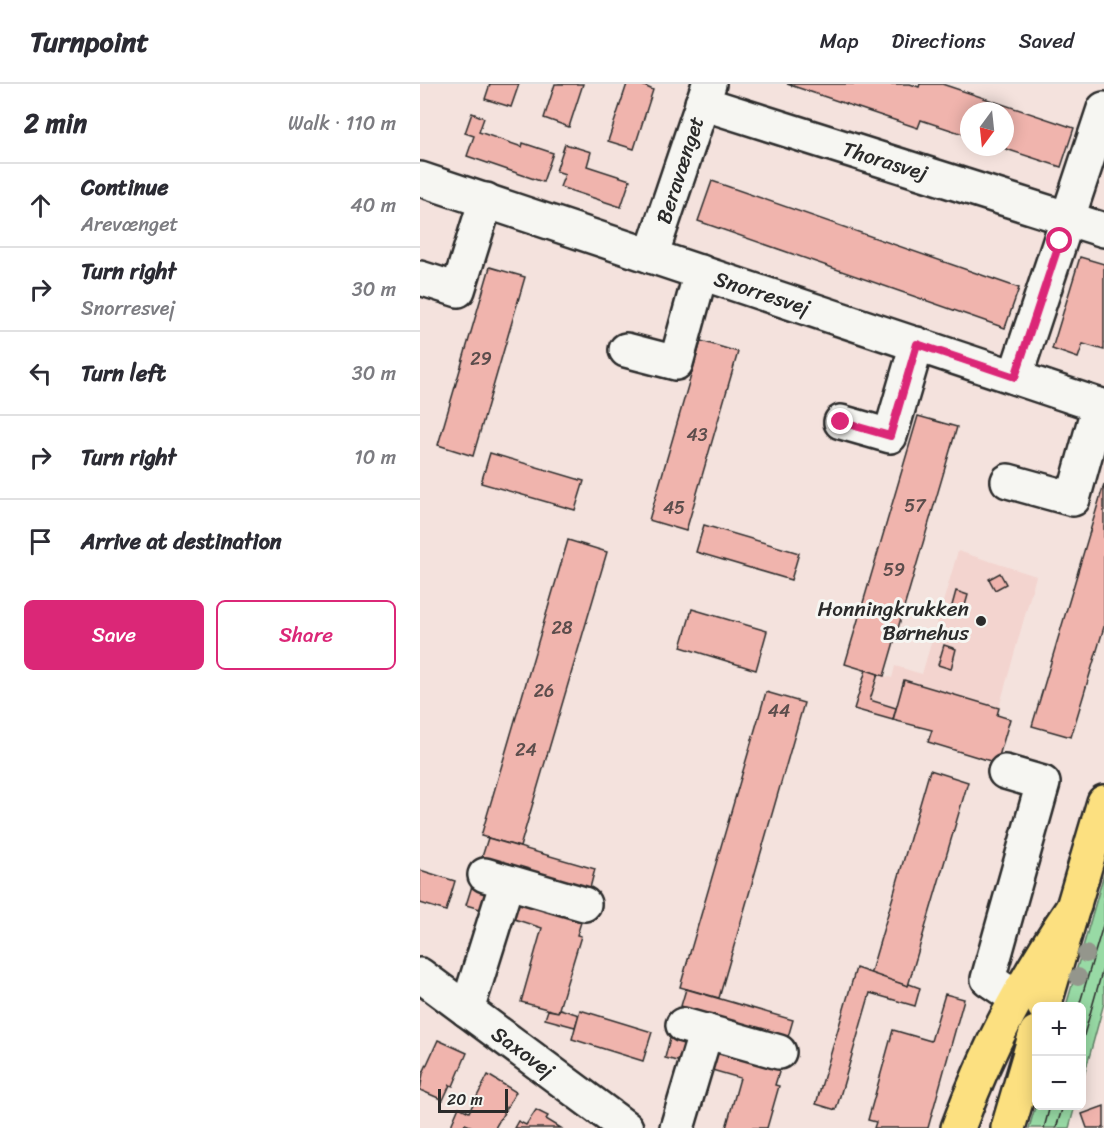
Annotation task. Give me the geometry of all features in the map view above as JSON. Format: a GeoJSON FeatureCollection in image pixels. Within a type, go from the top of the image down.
{"type":"FeatureCollection","features":[{"type":"Feature","properties":{"kind":"main road"},"geometry":{"type":"LineString","coordinates":[[980,1128],[1030,1002],[1031,970],[1074,906],[1104,802]]}},
{"type":"Feature","properties":{"kind":"main road"},"geometry":{"type":"LineString","coordinates":[[958,1128],[991,1047],[1030,1002]]}},
{"type":"Feature","properties":{"kind":"main road"},"geometry":{"type":"LineString","coordinates":[[1008,1128],[1032,1047]]}},
{"type":"Feature","properties":{"kind":"street","name":"Thorasvej"},"geometry":{"type":"LineString","coordinates":[[705,94],[1104,230]]}},
{"type":"Feature","properties":{"kind":"street","name":"Beravænget"},"geometry":{"type":"LineString","coordinates":[[651,256],[705,94]]}},
{"type":"Feature","properties":{"kind":"street"},"geometry":{"type":"LineString","coordinates":[[1015,377],[1104,109]]}},
{"type":"Feature","properties":{"kind":"street","name":"Snorresvej"},"geometry":{"type":"LineString","coordinates":[[420,178],[1101,406]]}},
{"type":"Feature","properties":{"kind":"street"},"geometry":{"type":"LineString","coordinates":[[420,278],[458,290],[486,200]]}},
{"type":"Feature","properties":{"kind":"street"},"geometry":{"type":"LineString","coordinates":[[626,350],[676,363],[701,272]]}},
{"type":"Feature","properties":{"kind":"street"},"geometry":{"type":"LineString","coordinates":[[841,422],[890,436],[917,344]]}},
{"type":"Feature","properties":{"kind":"street"},"geometry":{"type":"LineString","coordinates":[[1008,481],[1073,499],[1101,406]]}},
{"type":"Feature","properties":{"kind":"street"},"geometry":{"type":"LineString","coordinates":[[1005,772],[1043,783],[987,979],[1030,1002]]}},
{"type":"Feature","properties":{"kind":"street"},"geometry":{"type":"LineString","coordinates":[[467,1010],[496,879],[584,904]]}},
{"type":"Feature","properties":{"kind":"street","name":"Saxovej"},"geometry":{"type":"LineString","coordinates":[[420,975],[626,1128]]}},
{"type":"Feature","properties":{"kind":"street"},"geometry":{"type":"LineString","coordinates":[[677,1128],[695,1028],[779,1052]]}},
{"type":"Feature","properties":{"kind":"shaded area","name":"Honningkrukken Børnehus"},"geometry":{"type":"Polygon","coordinates":[[[958,551],[1036,576],[997,715],[1010,719],[997,763],[928,742],[932,730],[893,720],[896,708],[870,700],[878,674],[892,678],[895,666],[922,674],[958,551]]]}},
{"type":"Feature","properties":{"kind":"green space"},"geometry":{"type":"Polygon","coordinates":[[[1104,874],[1104,1003],[1086,1068],[1086,1002],[1067,1002],[1104,874]]]}},
{"type":"Feature","properties":{"kind":"green space"},"geometry":{"type":"Polygon","coordinates":[[[1034,1110],[1074,1110],[1069,1128],[1029,1128],[1034,1110]]]}},
{"type":"Feature","properties":{"kind":"building"},"geometry":{"type":"Polygon","coordinates":[[[490,84],[519,84],[511,107],[485,99],[490,84]]]}},
{"type":"Feature","properties":{"kind":"building"},"geometry":{"type":"Polygon","coordinates":[[[555,84],[583,84],[569,127],[544,118],[555,84]]]}},
{"type":"Feature","properties":{"kind":"building"},"geometry":{"type":"Polygon","coordinates":[[[627,84],[640,84],[653,90],[634,149],[608,141],[627,84]]]}},
{"type":"Feature","properties":{"kind":"building"},"geometry":{"type":"Polygon","coordinates":[[[787,84],[910,84],[919,87],[920,84],[942,84],[996,102],[960,102],[960,133],[921,120],[918,128],[787,84]]]}},
{"type":"Feature","properties":{"kind":"building"},"geometry":{"type":"Polygon","coordinates":[[[1014,108],[1074,128],[1061,167],[1014,152],[1014,108]]]}},
{"type":"Feature","properties":{"kind":"building"},"geometry":{"type":"Polygon","coordinates":[[[472,113],[484,118],[479,132],[522,147],[523,143],[553,153],[543,182],[467,156],[474,136],[465,133],[472,113]]]}},
{"type":"Feature","properties":{"kind":"building"},"geometry":{"type":"Polygon","coordinates":[[[565,144],[591,152],[587,166],[630,180],[621,207],[560,187],[565,174],[556,171],[565,144]]]}},
{"type":"Feature","properties":{"kind":"building"},"geometry":{"type":"Polygon","coordinates":[[[712,181],[1019,288],[1005,328],[698,221],[712,181]]]}},
{"type":"Feature","properties":{"kind":"building"},"geometry":{"type":"Polygon","coordinates":[[[1080,257],[1104,264],[1104,350],[1083,344],[1078,358],[1052,349],[1080,257]]]}},
{"type":"Feature","properties":{"kind":"building"},"geometry":{"type":"Polygon","coordinates":[[[490,267],[525,277],[473,456],[438,445],[490,267]]]}},
{"type":"Feature","properties":{"kind":"building"},"geometry":{"type":"Polygon","coordinates":[[[701,341],[738,352],[686,531],[649,520],[701,341]]]}},
{"type":"Feature","properties":{"kind":"building"},"geometry":{"type":"Polygon","coordinates":[[[918,416],[957,427],[884,676],[845,664],[918,416]]]}},
{"type":"Feature","properties":{"kind":"building"},"geometry":{"type":"Polygon","coordinates":[[[490,453],[584,481],[575,510],[481,483],[490,453]]]}},
{"type":"Feature","properties":{"kind":"building"},"geometry":{"type":"Polygon","coordinates":[[[1104,484],[1104,627],[1071,737],[1032,726],[1104,484]]]}},
{"type":"Feature","properties":{"kind":"building"},"geometry":{"type":"Polygon","coordinates":[[[704,525],[799,553],[791,580],[696,552],[704,525]]]}},
{"type":"Feature","properties":{"kind":"building"},"geometry":{"type":"Polygon","coordinates":[[[568,540],[607,552],[520,847],[481,836],[568,540]]]}},
{"type":"Feature","properties":{"kind":"building"},"geometry":{"type":"Polygon","coordinates":[[[1000,573],[1006,584],[995,590],[989,579],[1000,573]]]}},
{"type":"Feature","properties":{"kind":"building"},"geometry":{"type":"Polygon","coordinates":[[[956,591],[968,595],[962,616],[950,613],[956,591]]]}},
{"type":"Feature","properties":{"kind":"building"},"geometry":{"type":"Polygon","coordinates":[[[692,609],[767,631],[756,670],[681,647],[692,609]]]}},
{"type":"Feature","properties":{"kind":"building"},"geometry":{"type":"Polygon","coordinates":[[[944,645],[956,649],[951,669],[938,665],[944,645]]]}},
{"type":"Feature","properties":{"kind":"building"},"geometry":{"type":"Polygon","coordinates":[[[866,670],[878,674],[870,700],[896,708],[893,720],[854,709],[866,670]]]}},
{"type":"Feature","properties":{"kind":"building"},"geometry":{"type":"Polygon","coordinates":[[[904,680],[999,708],[997,715],[1010,719],[997,763],[928,742],[932,730],[893,720],[904,680]]]}},
{"type":"Feature","properties":{"kind":"building"},"geometry":{"type":"Polygon","coordinates":[[[766,692],[804,703],[719,998],[680,987],[766,692]]]}},
{"type":"Feature","properties":{"kind":"building"},"geometry":{"type":"Polygon","coordinates":[[[930,770],[968,782],[908,986],[870,975],[930,770]]]}},
{"type":"Feature","properties":{"kind":"building"},"geometry":{"type":"Polygon","coordinates":[[[488,838],[595,869],[590,888],[482,857],[488,838]]]}},
{"type":"Feature","properties":{"kind":"building"},"geometry":{"type":"Polygon","coordinates":[[[420,870],[455,881],[446,911],[420,903],[420,870]]]}},
{"type":"Feature","properties":{"kind":"building"},"geometry":{"type":"Polygon","coordinates":[[[472,886],[493,893],[487,911],[466,905],[472,886]]]}},
{"type":"Feature","properties":{"kind":"building"},"geometry":{"type":"Polygon","coordinates":[[[513,898],[582,919],[577,935],[581,936],[558,1012],[521,1002],[542,928],[508,917],[513,898]]]}},
{"type":"Feature","properties":{"kind":"building"},"geometry":{"type":"Polygon","coordinates":[[[856,968],[920,988],[915,1006],[870,993],[836,1110],[816,1104],[856,968]]]}},
{"type":"Feature","properties":{"kind":"building"},"geometry":{"type":"Polygon","coordinates":[[[686,989],[793,1020],[788,1037],[681,1006],[686,989]]]}},
{"type":"Feature","properties":{"kind":"building"},"geometry":{"type":"Polygon","coordinates":[[[945,994],[964,999],[928,1128],[874,1128],[876,1122],[868,1120],[893,1030],[931,1041],[945,994]]]}},
{"type":"Feature","properties":{"kind":"building"},"geometry":{"type":"Polygon","coordinates":[[[560,1009],[579,1015],[575,1027],[545,1019],[548,1010],[558,1012],[560,1009]]]}},
{"type":"Feature","properties":{"kind":"building"},"geometry":{"type":"Polygon","coordinates":[[[580,1010],[652,1032],[643,1061],[572,1039],[580,1010]]]}},
{"type":"Feature","properties":{"kind":"building"},"geometry":{"type":"Polygon","coordinates":[[[670,1038],[690,1043],[685,1063],[665,1058],[670,1038]]]}},
{"type":"Feature","properties":{"kind":"building"},"geometry":{"type":"Polygon","coordinates":[[[438,1040],[467,1053],[453,1086],[450,1085],[443,1100],[420,1090],[423,1073],[438,1040]]]}},
{"type":"Feature","properties":{"kind":"building"},"geometry":{"type":"Polygon","coordinates":[[[710,1048],[780,1069],[775,1085],[779,1086],[767,1128],[726,1128],[740,1078],[705,1068],[710,1048]]]}},
{"type":"Feature","properties":{"kind":"building"},"geometry":{"type":"Polygon","coordinates":[[[488,1075],[516,1092],[495,1128],[475,1128],[465,1124],[463,1128],[450,1128],[459,1107],[469,1112],[488,1075]]]}},
{"type":"Feature","properties":{"kind":"building"},"geometry":{"type":"Polygon","coordinates":[[[1104,1106],[1104,1128],[1087,1128],[1082,1114],[1104,1106]]]}},
{"type":"Feature","properties":{"kind":"building"},"geometry":{"type":"Polygon","coordinates":[[[536,1110],[548,1116],[546,1119],[561,1128],[514,1128],[518,1121],[526,1125],[536,1110]]]}},
{"type":"Feature","properties":{"kind":"tram line"},"geometry":{"type":"LineString","coordinates":[[1080,1002],[1104,922]]}},
{"type":"Feature","properties":{"kind":"tram line"},"geometry":{"type":"LineString","coordinates":[[1086,1028],[1104,965]]}},
{"type":"Feature","properties":{"kind":"tram line"},"geometry":{"type":"LineString","coordinates":[[1044,1128],[1049,1110]]}},
{"type":"Feature","properties":{"kind":"tram line"},"geometry":{"type":"LineString","coordinates":[[1056,1128],[1062,1110]]}},
{"type":"Feature","properties":{"kind":"place","name":"Honningkrukken Børnehus"},"geometry":{"type":"Point","coordinates":[981,621]}},
{"type":"Feature","properties":{"kind":"route"},"geometry":{"type":"LineString","coordinates":[[841,422],[890,436],[917,344],[1015,377],[1060,241]]}}]}
